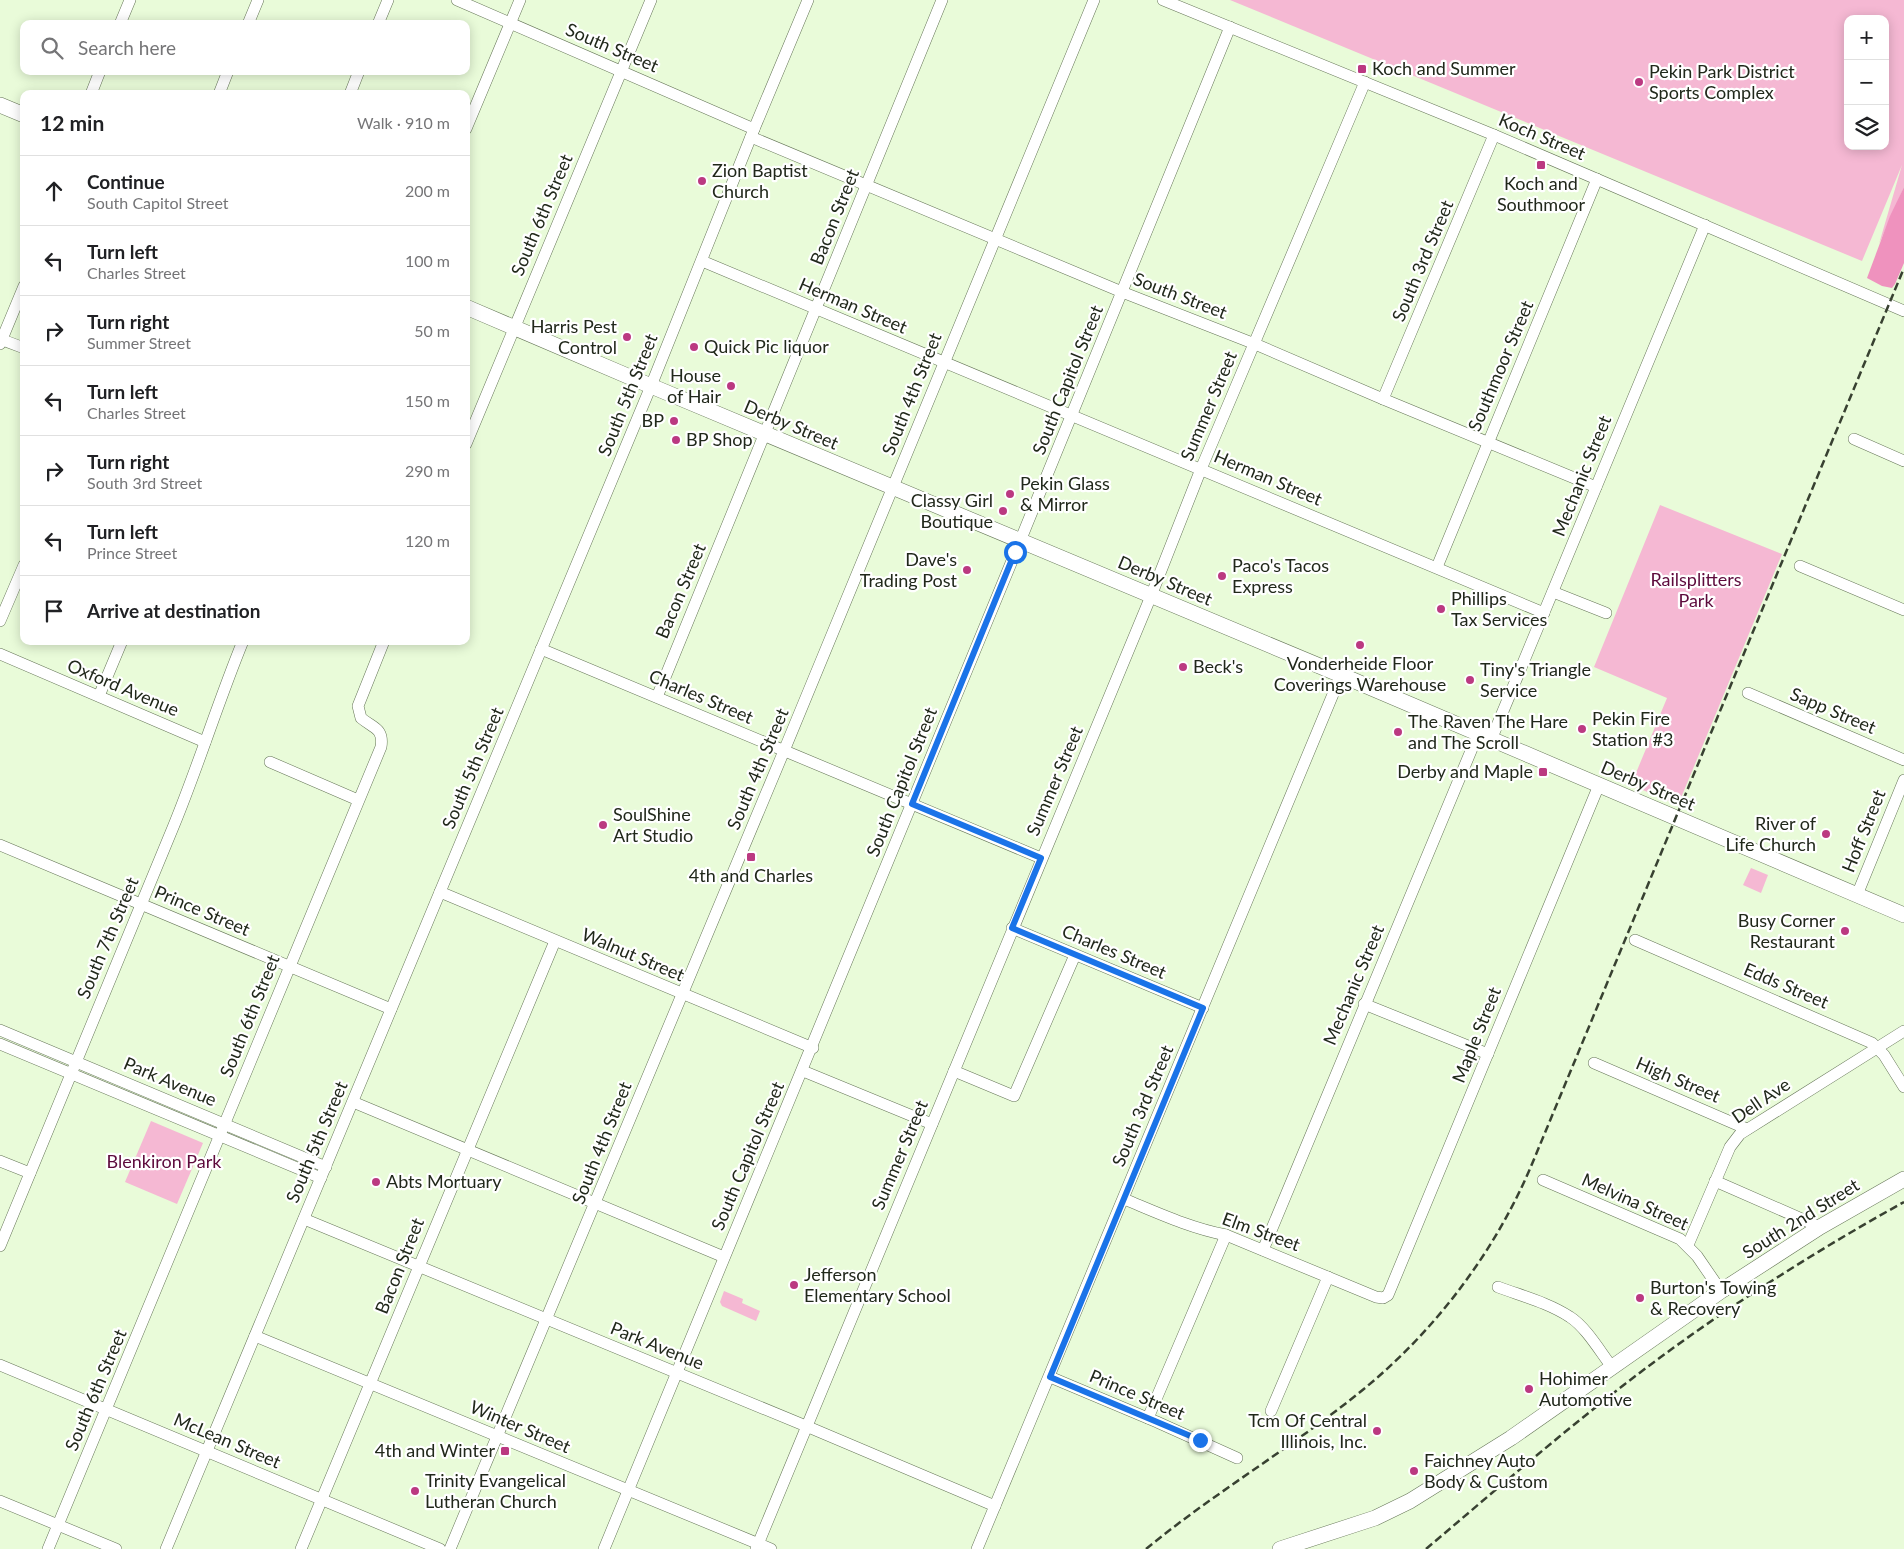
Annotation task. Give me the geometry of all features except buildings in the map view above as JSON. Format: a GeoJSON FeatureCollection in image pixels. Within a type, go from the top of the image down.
{"type":"FeatureCollection","features":[{"type":"Feature","properties":{"kind":"main road"},"geometry":{"type":"LineString","coordinates":[[0,105],[20,113]]}},
{"type":"Feature","properties":{"kind":"main road","name":"Derby Street"},"geometry":{"type":"LineString","coordinates":[[470,309],[1341,675],[1904,915]]}},
{"type":"Feature","properties":{"kind":"main road","name":"South 2nd Street"},"geometry":{"type":"LineString","coordinates":[[1280,1549],[1375,1518],[1410,1501],[1512,1438],[1721,1291],[1820,1227],[1904,1179]]}},
{"type":"Feature","properties":{"kind":"street"},"geometry":{"type":"LineString","coordinates":[[122,20],[130,0]]}},
{"type":"Feature","properties":{"kind":"street"},"geometry":{"type":"LineString","coordinates":[[250,20],[258,0]]}},
{"type":"Feature","properties":{"kind":"street"},"geometry":{"type":"LineString","coordinates":[[380,20],[388,0]]}},
{"type":"Feature","properties":{"kind":"street","name":"South Street"},"geometry":{"type":"LineString","coordinates":[[456,0],[621,71],[866,185],[1122,292],[1255,344],[1596,487]]}},
{"type":"Feature","properties":{"kind":"street"},"geometry":{"type":"LineString","coordinates":[[470,118],[520,0]]}},
{"type":"Feature","properties":{"kind":"street","name":"South 6th Street"},"geometry":{"type":"LineString","coordinates":[[470,434],[651,0]]}},
{"type":"Feature","properties":{"kind":"street","name":"South 5th Street"},"geometry":{"type":"LineString","coordinates":[[166,1549],[651,386],[808,0]]}},
{"type":"Feature","properties":{"kind":"street","name":"Bacon Street"},"geometry":{"type":"LineString","coordinates":[[656,696],[817,309],[942,0]]}},
{"type":"Feature","properties":{"kind":"street","name":"South 4th Street"},"geometry":{"type":"LineString","coordinates":[[450,1549],[548,1320],[1094,0]]}},
{"type":"Feature","properties":{"kind":"street","name":"Koch Street"},"geometry":{"type":"LineString","coordinates":[[1163,0],[1597,179],[1904,311]]}},
{"type":"Feature","properties":{"kind":"street","name":"South Capitol Street"},"geometry":{"type":"LineString","coordinates":[[604,1549],[724,1257],[813,1048],[1230,27]]}},
{"type":"Feature","properties":{"kind":"street"},"geometry":{"type":"LineString","coordinates":[[93,90],[98,75]]}},
{"type":"Feature","properties":{"kind":"street"},"geometry":{"type":"LineString","coordinates":[[221,90],[226,75]]}},
{"type":"Feature","properties":{"kind":"street"},"geometry":{"type":"LineString","coordinates":[[352,90],[357,75]]}},
{"type":"Feature","properties":{"kind":"street","name":"Summer Street"},"geometry":{"type":"LineString","coordinates":[[757,1546],[1151,596],[1201,469],[1365,82]]}},
{"type":"Feature","properties":{"kind":"street","name":"South 3rd Street"},"geometry":{"type":"LineString","coordinates":[[1383,399],[1494,136]]}},
{"type":"Feature","properties":{"kind":"street","name":"Southmoor Street"},"geometry":{"type":"LineString","coordinates":[[1437,567],[1597,179]]}},
{"type":"Feature","properties":{"kind":"street","name":"Mechanic Street"},"geometry":{"type":"LineString","coordinates":[[1263,1250],[1364,1004],[1485,737],[1554,592],[1705,225]]}},
{"type":"Feature","properties":{"kind":"street","name":"Herman Street"},"geometry":{"type":"LineString","coordinates":[[702,261],[1544,612]]}},
{"type":"Feature","properties":{"kind":"street"},"geometry":{"type":"LineString","coordinates":[[20,296],[1,341],[20,347]]}},
{"type":"Feature","properties":{"kind":"street"},"geometry":{"type":"LineString","coordinates":[[1854,439],[1904,461]]}},
{"type":"Feature","properties":{"kind":"street"},"geometry":{"type":"LineString","coordinates":[[1800,566],[1904,610]]}},
{"type":"Feature","properties":{"kind":"street"},"geometry":{"type":"LineString","coordinates":[[0,621],[20,574]]}},
{"type":"Feature","properties":{"kind":"street"},"geometry":{"type":"LineString","coordinates":[[1554,592],[1606,613]]}},
{"type":"Feature","properties":{"kind":"street"},"geometry":{"type":"LineString","coordinates":[[98,696],[120,645]]}},
{"type":"Feature","properties":{"kind":"street","name":"South 7th Street"},"geometry":{"type":"LineString","coordinates":[[0,1246],[185,798],[223,688],[241,645]]}},
{"type":"Feature","properties":{"kind":"street","name":"South 6th Street"},"geometry":{"type":"LineString","coordinates":[[48,1549],[381,747],[382,739],[378,730],[361,718],[358,706],[382,645]]}},
{"type":"Feature","properties":{"kind":"street","name":"Charles Street"},"geometry":{"type":"LineString","coordinates":[[541,649],[1041,858]]}},
{"type":"Feature","properties":{"kind":"street","name":"Oxford Avenue"},"geometry":{"type":"LineString","coordinates":[[0,654],[205,742]]}},
{"type":"Feature","properties":{"kind":"street","name":"South 3rd Street"},"geometry":{"type":"LineString","coordinates":[[977,1549],[1341,675]]}},
{"type":"Feature","properties":{"kind":"street","name":"Sapp Street"},"geometry":{"type":"LineString","coordinates":[[1748,694],[1904,760]]}},
{"type":"Feature","properties":{"kind":"street"},"geometry":{"type":"LineString","coordinates":[[270,762],[358,800]]}},
{"type":"Feature","properties":{"kind":"street","name":"Hoff Street"},"geometry":{"type":"LineString","coordinates":[[1857,895],[1904,780]]}},
{"type":"Feature","properties":{"kind":"street","name":"Maple Street"},"geometry":{"type":"LineString","coordinates":[[1386,1297],[1390,1292],[1599,785]]}},
{"type":"Feature","properties":{"kind":"street","name":"Prince Street"},"geometry":{"type":"LineString","coordinates":[[0,845],[391,1009]]}},
{"type":"Feature","properties":{"kind":"street","name":"Walnut Street"},"geometry":{"type":"LineString","coordinates":[[440,892],[813,1048]]}},
{"type":"Feature","properties":{"kind":"street","name":"Charles Street"},"geometry":{"type":"LineString","coordinates":[[1012,928],[1203,1008]]}},
{"type":"Feature","properties":{"kind":"street","name":"Edds Street"},"geometry":{"type":"LineString","coordinates":[[1635,940],[1872,1043],[1878,1048],[1904,1087]]}},
{"type":"Feature","properties":{"kind":"street","name":"Bacon Street"},"geometry":{"type":"LineString","coordinates":[[301,1549],[555,941]]}},
{"type":"Feature","properties":{"kind":"street"},"geometry":{"type":"LineString","coordinates":[[954,1070],[1014,1096],[1076,955]]}},
{"type":"Feature","properties":{"kind":"street"},"geometry":{"type":"LineString","coordinates":[[1364,1004],[1488,1054]]}},
{"type":"Feature","properties":{"kind":"street","name":"Park Avenue"},"geometry":{"type":"LineString","coordinates":[[0,1030],[225,1124],[324,1172]]}},
{"type":"Feature","properties":{"kind":"street","name":"Dell Ave"},"geometry":{"type":"LineString","coordinates":[[1688,1245],[1730,1147],[1740,1134],[1904,1031]]}},
{"type":"Feature","properties":{"kind":"street","name":"Park Avenue"},"geometry":{"type":"LineString","coordinates":[[0,1044],[220,1136],[324,1172]]}},
{"type":"Feature","properties":{"kind":"street","name":"High Street"},"geometry":{"type":"LineString","coordinates":[[1594,1063],[1747,1129]]}},
{"type":"Feature","properties":{"kind":"street"},"geometry":{"type":"LineString","coordinates":[[803,1070],[932,1124]]}},
{"type":"Feature","properties":{"kind":"street"},"geometry":{"type":"LineString","coordinates":[[353,1102],[724,1257]]}},
{"type":"Feature","properties":{"kind":"street"},"geometry":{"type":"LineString","coordinates":[[0,1161],[30,1173]]}},
{"type":"Feature","properties":{"kind":"street","name":"Melvina Street"},"geometry":{"type":"LineString","coordinates":[[1543,1180],[1680,1239],[1697,1256],[1721,1291]]}},
{"type":"Feature","properties":{"kind":"street"},"geometry":{"type":"LineString","coordinates":[[1715,1181],[1820,1227]]}},
{"type":"Feature","properties":{"kind":"street","name":"Elm Street"},"geometry":{"type":"LineString","coordinates":[[1124,1199],[1174,1221],[1226,1235],[1376,1297],[1386,1297]]}},
{"type":"Feature","properties":{"kind":"street","name":"Park Avenue"},"geometry":{"type":"LineString","coordinates":[[304,1219],[995,1506]]}},
{"type":"Feature","properties":{"kind":"street"},"geometry":{"type":"LineString","coordinates":[[1148,1418],[1226,1235]]}},
{"type":"Feature","properties":{"kind":"street"},"geometry":{"type":"LineString","coordinates":[[1271,1411],[1328,1277]]}},
{"type":"Feature","properties":{"kind":"street"},"geometry":{"type":"LineString","coordinates":[[1498,1287],[1572,1318],[1612,1367]]}},
{"type":"Feature","properties":{"kind":"street","name":"Winter Street"},"geometry":{"type":"LineString","coordinates":[[256,1336],[757,1546],[771,1549]]}},
{"type":"Feature","properties":{"kind":"street","name":"McLean Street"},"geometry":{"type":"LineString","coordinates":[[0,1365],[440,1549]]}},
{"type":"Feature","properties":{"kind":"street","name":"Prince Street"},"geometry":{"type":"LineString","coordinates":[[1050,1377],[1237,1458]]}},
{"type":"Feature","properties":{"kind":"street"},"geometry":{"type":"LineString","coordinates":[[0,1501],[116,1549]]}},
{"type":"Feature","properties":{"kind":"green space","name":"Pekin Park District Sports Complex"},"geometry":{"type":"Polygon","coordinates":[[[1230,0],[1904,0],[1904,187],[1879,244],[1902,165],[1862,261],[1230,0]]]}},
{"type":"Feature","properties":{"kind":"green space","name":"Railsplitters Park"},"geometry":{"type":"Polygon","coordinates":[[[1660,505],[1782,554],[1678,805],[1631,785],[1667,698],[1594,667],[1660,505]]]}},
{"type":"Feature","properties":{"kind":"green space"},"geometry":{"type":"Polygon","coordinates":[[[1751,868],[1768,875],[1761,893],[1743,885],[1751,868]]]}},
{"type":"Feature","properties":{"kind":"green space","name":"Blenkiron Park"},"geometry":{"type":"Polygon","coordinates":[[[151,1121],[203,1143],[177,1204],[125,1182],[151,1121]]]}},
{"type":"Feature","properties":{"kind":"green space"},"geometry":{"type":"Polygon","coordinates":[[[724,1291],[743,1299],[742,1303],[760,1311],[756,1321],[722,1306],[720,1302],[724,1291]]]}},
{"type":"Feature","properties":{"kind":"shaded area"},"geometry":{"type":"Polygon","coordinates":[[[1904,187],[1904,263],[1892,288],[1882,286],[1867,278],[1890,216],[1904,187]]]}},
{"type":"Feature","properties":{"kind":"railway"},"geometry":{"type":"LineString","coordinates":[[1146,1549],[1203,1505],[1321,1422],[1378,1377],[1425,1331],[1447,1305],[1486,1252],[1503,1223],[1532,1164],[1904,268]]}},
{"type":"Feature","properties":{"kind":"railway"},"geometry":{"type":"LineString","coordinates":[[1426,1549],[1574,1424],[1692,1334],[1761,1288],[1904,1202]]}},
{"type":"Feature","properties":{"kind":"place","name":"Koch and Summer"},"geometry":{"type":"Point","coordinates":[1362,69]}},
{"type":"Feature","properties":{"kind":"place","name":"Pekin Park District Sports Complex"},"geometry":{"type":"Point","coordinates":[1639,82]}},
{"type":"Feature","properties":{"kind":"place","name":"Koch and Southmoor"},"geometry":{"type":"Point","coordinates":[1541,165]}},
{"type":"Feature","properties":{"kind":"place","name":"Zion Baptist Church"},"geometry":{"type":"Point","coordinates":[702,181]}},
{"type":"Feature","properties":{"kind":"place","name":"Harris Pest Control"},"geometry":{"type":"Point","coordinates":[627,337]}},
{"type":"Feature","properties":{"kind":"place","name":"Quick Pic liquor"},"geometry":{"type":"Point","coordinates":[694,347]}},
{"type":"Feature","properties":{"kind":"place","name":"House of Hair"},"geometry":{"type":"Point","coordinates":[731,386]}},
{"type":"Feature","properties":{"kind":"place","name":"BP"},"geometry":{"type":"Point","coordinates":[674,421]}},
{"type":"Feature","properties":{"kind":"place","name":"BP Shop"},"geometry":{"type":"Point","coordinates":[676,440]}},
{"type":"Feature","properties":{"kind":"place","name":"Pekin Glass & Mirror"},"geometry":{"type":"Point","coordinates":[1010,494]}},
{"type":"Feature","properties":{"kind":"place","name":"Classy Girl Boutique"},"geometry":{"type":"Point","coordinates":[1003,511]}},
{"type":"Feature","properties":{"kind":"place","name":"Dave's Trading Post"},"geometry":{"type":"Point","coordinates":[967,570]}},
{"type":"Feature","properties":{"kind":"place","name":"Paco's Tacos Express"},"geometry":{"type":"Point","coordinates":[1222,576]}},
{"type":"Feature","properties":{"kind":"place","name":"Phillips Tax Services"},"geometry":{"type":"Point","coordinates":[1441,609]}},
{"type":"Feature","properties":{"kind":"place","name":"Vonderheide Floor Coverings Warehouse"},"geometry":{"type":"Point","coordinates":[1360,645]}},
{"type":"Feature","properties":{"kind":"place","name":"Beck's"},"geometry":{"type":"Point","coordinates":[1183,667]}},
{"type":"Feature","properties":{"kind":"place","name":"Tiny's Triangle Service"},"geometry":{"type":"Point","coordinates":[1470,680]}},
{"type":"Feature","properties":{"kind":"place","name":"Pekin Fire Station #3"},"geometry":{"type":"Point","coordinates":[1582,729]}},
{"type":"Feature","properties":{"kind":"place","name":"The Raven The Hare and The Scroll"},"geometry":{"type":"Point","coordinates":[1398,732]}},
{"type":"Feature","properties":{"kind":"place","name":"Derby and Maple"},"geometry":{"type":"Point","coordinates":[1543,772]}},
{"type":"Feature","properties":{"kind":"place","name":"SoulShine Art Studio"},"geometry":{"type":"Point","coordinates":[603,825]}},
{"type":"Feature","properties":{"kind":"place","name":"River of Life Church"},"geometry":{"type":"Point","coordinates":[1826,834]}},
{"type":"Feature","properties":{"kind":"place","name":"4th and Charles"},"geometry":{"type":"Point","coordinates":[751,857]}},
{"type":"Feature","properties":{"kind":"place","name":"Busy Corner Restaurant"},"geometry":{"type":"Point","coordinates":[1845,931]}},
{"type":"Feature","properties":{"kind":"place","name":"Abts Mortuary"},"geometry":{"type":"Point","coordinates":[376,1182]}},
{"type":"Feature","properties":{"kind":"place","name":"Jefferson Elementary School"},"geometry":{"type":"Point","coordinates":[794,1285]}},
{"type":"Feature","properties":{"kind":"place","name":"Burton's Towing & Recovery"},"geometry":{"type":"Point","coordinates":[1640,1298]}},
{"type":"Feature","properties":{"kind":"place","name":"Hohimer Automotive"},"geometry":{"type":"Point","coordinates":[1529,1389]}},
{"type":"Feature","properties":{"kind":"place","name":"Tcm Of Central Illinois, Inc."},"geometry":{"type":"Point","coordinates":[1377,1431]}},
{"type":"Feature","properties":{"kind":"place","name":"4th and Winter"},"geometry":{"type":"Point","coordinates":[505,1451]}},
{"type":"Feature","properties":{"kind":"place","name":"Faichney Auto Body & Custom"},"geometry":{"type":"Point","coordinates":[1414,1471]}},
{"type":"Feature","properties":{"kind":"place","name":"Trinity Evangelical Lutheran Church"},"geometry":{"type":"Point","coordinates":[415,1491]}},
{"type":"Feature","properties":{"kind":"route"},"geometry":{"type":"LineString","coordinates":[[1015,552],[912,804],[1041,858],[1012,928],[1203,1008],[1050,1377],[1200,1440]]}}]}
